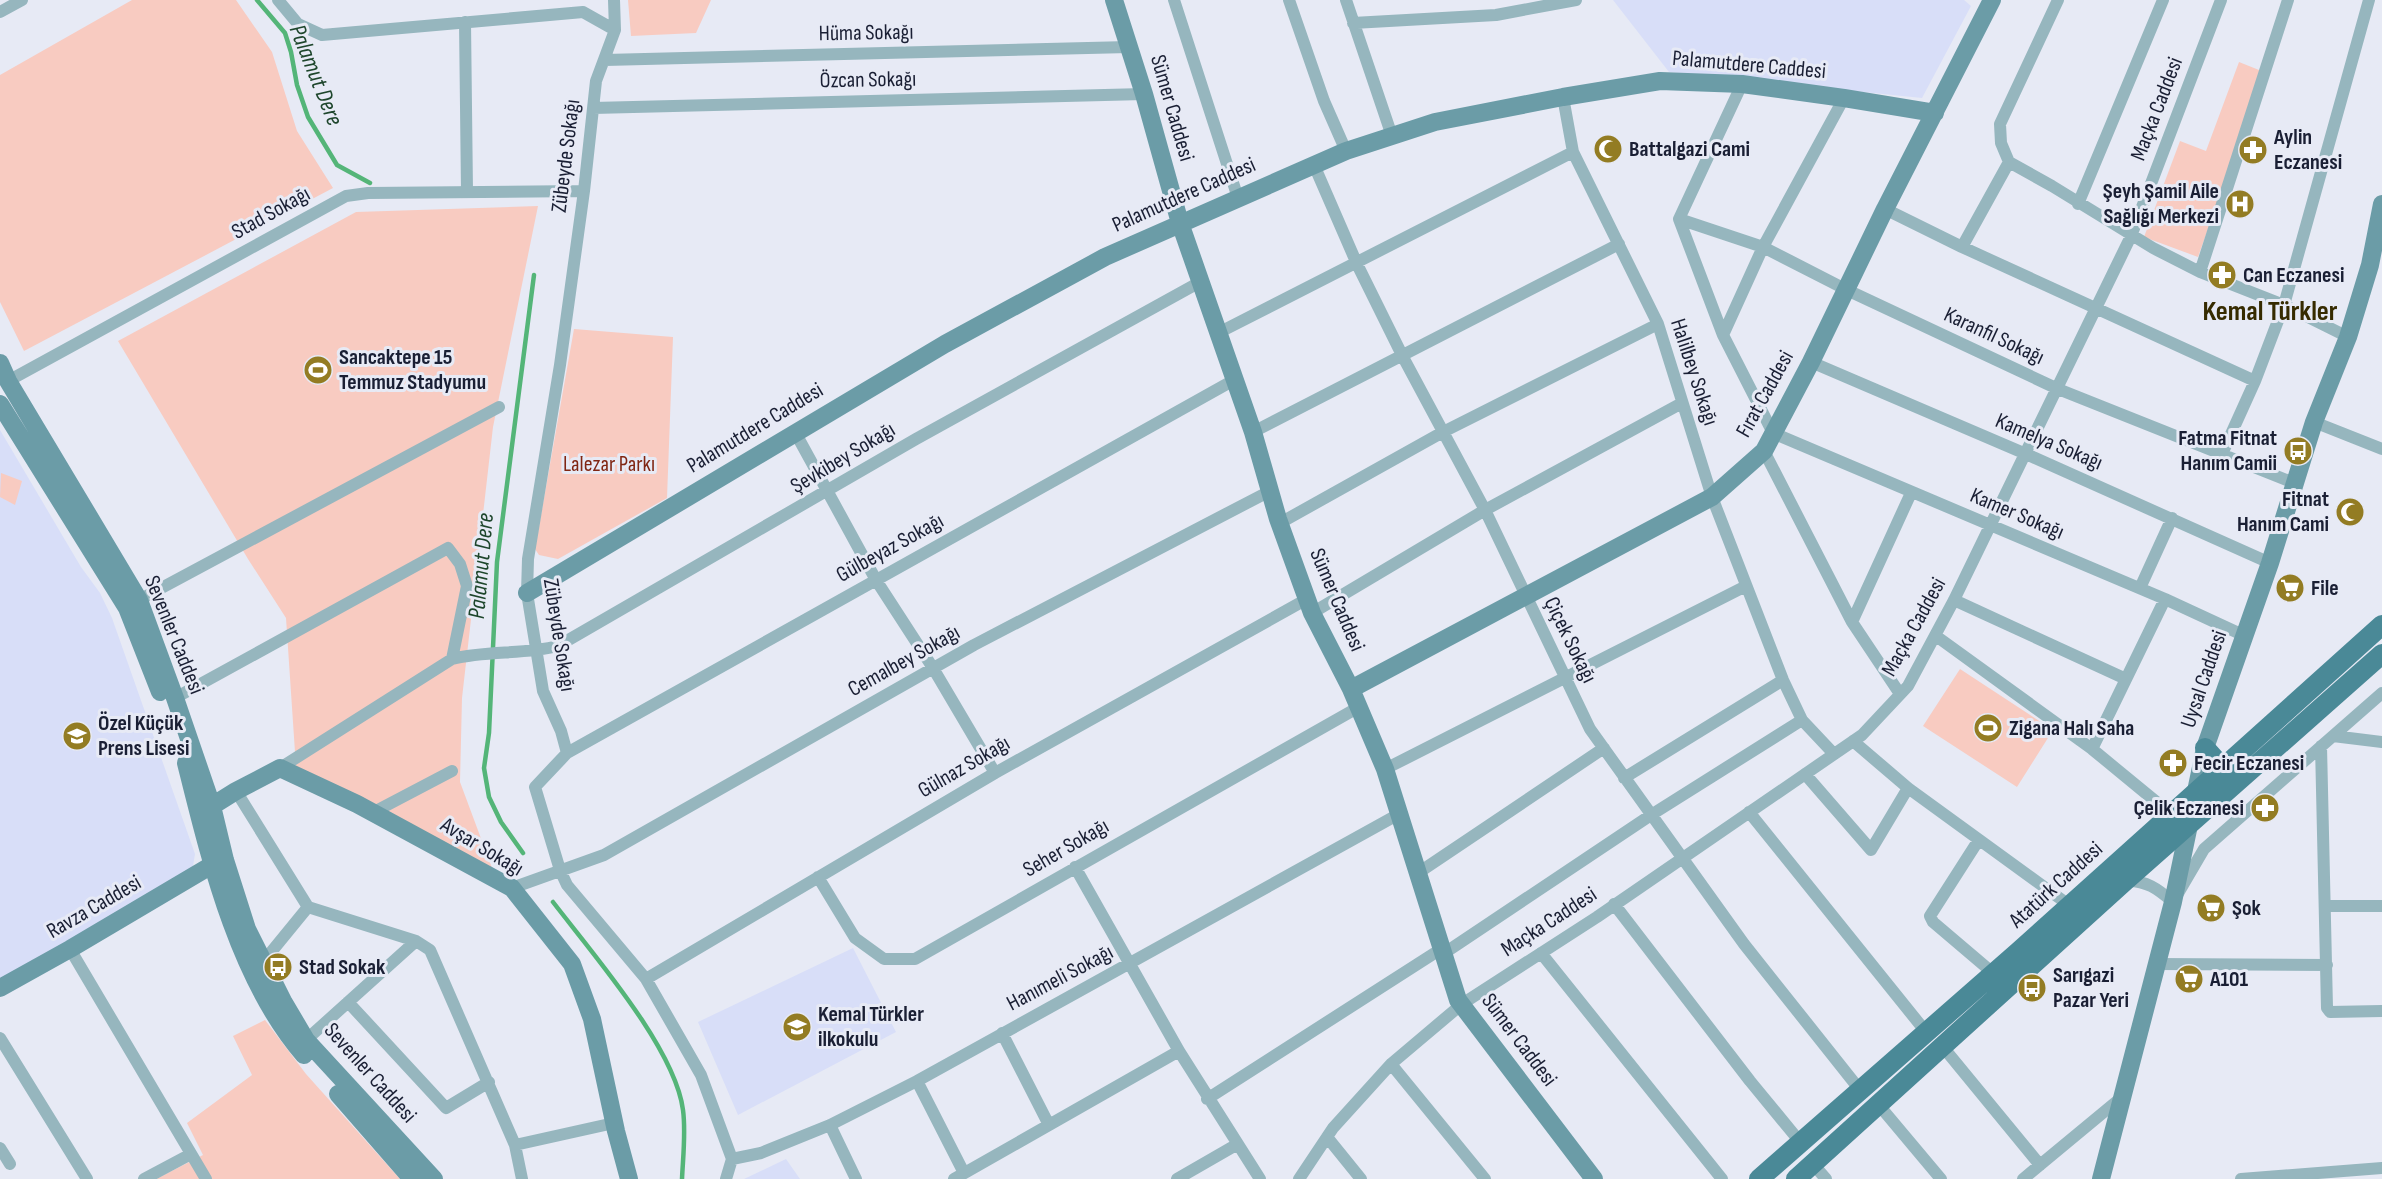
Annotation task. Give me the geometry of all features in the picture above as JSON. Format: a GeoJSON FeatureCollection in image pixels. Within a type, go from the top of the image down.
{"type":"FeatureCollection","features":[{"type":"Feature","properties":{"kind":"main road","name":"Atatürk Caddesi"},"geometry":{"type":"LineString","coordinates":[[1759,1179],[2382,625]]}},
{"type":"Feature","properties":{"kind":"main road","name":"Atatürk Caddesi"},"geometry":{"type":"LineString","coordinates":[[1796,1179],[1819,1172],[1878,1104],[2125,881],[2189,827],[2382,654]]}},
{"type":"Feature","properties":{"kind":"main road"},"geometry":{"type":"LineString","coordinates":[[2205,748],[2222,767],[2250,772]]}},
{"type":"Feature","properties":{"kind":"street"},"geometry":{"type":"LineString","coordinates":[[0,12],[22,0]]}},
{"type":"Feature","properties":{"kind":"street"},"geometry":{"type":"LineString","coordinates":[[278,0],[298,24],[322,35],[465,22],[582,6],[615,30]]}},
{"type":"Feature","properties":{"kind":"street","name":"Zübeyde Sokağı"},"geometry":{"type":"LineString","coordinates":[[567,753],[561,731],[543,692],[527,593],[528,559],[560,365],[584,191],[596,81],[615,30],[614,0]]}},
{"type":"Feature","properties":{"kind":"street","name":"Sümer Caddesi"},"geometry":{"type":"LineString","coordinates":[[1114,0],[1144,94],[1180,223],[1253,432],[1280,523],[1310,606],[1351,689],[1385,769],[1458,1000],[1594,1179]]}},
{"type":"Feature","properties":{"kind":"street"},"geometry":{"type":"LineString","coordinates":[[1174,0],[1239,198]]}},
{"type":"Feature","properties":{"kind":"street"},"geometry":{"type":"LineString","coordinates":[[1289,0],[1324,101],[1346,151]]}},
{"type":"Feature","properties":{"kind":"street"},"geometry":{"type":"LineString","coordinates":[[1346,0],[1392,136]]}},
{"type":"Feature","properties":{"kind":"street"},"geometry":{"type":"LineString","coordinates":[[1353,23],[1496,15],[1576,0]]}},
{"type":"Feature","properties":{"kind":"street"},"geometry":{"type":"LineString","coordinates":[[2058,0],[2000,124],[2001,143],[2009,162],[2131,236],[2200,272],[2284,305],[2348,336]]}},
{"type":"Feature","properties":{"kind":"street"},"geometry":{"type":"LineString","coordinates":[[2078,204],[2163,0]]}},
{"type":"Feature","properties":{"kind":"street","name":"Maçka Caddesi"},"geometry":{"type":"LineString","coordinates":[[1299,1179],[1328,1137],[1391,1064],[1462,1004],[1614,904],[1853,741],[1877,721],[1908,686],[1954,600],[2131,236],[2220,0]]}},
{"type":"Feature","properties":{"kind":"street"},"geometry":{"type":"LineString","coordinates":[[2200,272],[2288,0]]}},
{"type":"Feature","properties":{"kind":"street"},"geometry":{"type":"LineString","coordinates":[[2222,454],[2284,305],[2369,0]]}},
{"type":"Feature","properties":{"kind":"street","name":"Fırat Caddesi"},"geometry":{"type":"LineString","coordinates":[[1351,689],[1712,497],[1764,451],[1847,290],[1987,3]]}},
{"type":"Feature","properties":{"kind":"street"},"geometry":{"type":"LineString","coordinates":[[465,22],[467,192]]}},
{"type":"Feature","properties":{"kind":"street","name":"Hüma Sokağı"},"geometry":{"type":"LineString","coordinates":[[605,60],[1129,47]]}},
{"type":"Feature","properties":{"kind":"street","name":"Palamutdere Caddesi"},"geometry":{"type":"LineString","coordinates":[[527,593],[945,344],[1076,272],[1180,223],[1346,151],[1435,122],[1660,81],[1742,84],[1935,113]]}},
{"type":"Feature","properties":{"kind":"street"},"geometry":{"type":"LineString","coordinates":[[1742,84],[1679,219],[1723,335],[1773,433]]}},
{"type":"Feature","properties":{"kind":"street","name":"Özcan Sokağı"},"geometry":{"type":"LineString","coordinates":[[593,108],[1144,94]]}},
{"type":"Feature","properties":{"kind":"street","name":"Halilbey Sokağı"},"geometry":{"type":"LineString","coordinates":[[1563,97],[1573,152],[1658,324],[1712,497],[1783,680],[1802,720],[1834,754]]}},
{"type":"Feature","properties":{"kind":"street"},"geometry":{"type":"LineString","coordinates":[[1723,335],[1763,247],[1844,98]]}},
{"type":"Feature","properties":{"kind":"street"},"geometry":{"type":"LineString","coordinates":[[1218,333],[1573,152]]}},
{"type":"Feature","properties":{"kind":"street"},"geometry":{"type":"LineString","coordinates":[[1962,247],[2009,162]]}},
{"type":"Feature","properties":{"kind":"street","name":"Çiçek Sokağı"},"geometry":{"type":"LineString","coordinates":[[1314,165],[1357,264],[1403,357],[1485,510],[1590,729],[1744,944],[1860,1090]]}},
{"type":"Feature","properties":{"kind":"street","name":"Stad Sokağı"},"geometry":{"type":"LineString","coordinates":[[4,383],[346,196],[368,193],[584,191]]}},
{"type":"Feature","properties":{"kind":"street","name":"Uysal Caddesi"},"geometry":{"type":"LineString","coordinates":[[2101,1179],[2173,902],[2205,748],[2270,563],[2314,422],[2348,336],[2370,265],[2382,204]]}},
{"type":"Feature","properties":{"kind":"street"},"geometry":{"type":"LineString","coordinates":[[1885,209],[1962,247],[2254,381]]}},
{"type":"Feature","properties":{"kind":"street","name":"Karanfil Sokağı"},"geometry":{"type":"LineString","coordinates":[[1679,219],[1763,247],[1847,290],[2058,389],[2294,483]]}},
{"type":"Feature","properties":{"kind":"street"},"geometry":{"type":"LineString","coordinates":[[1253,432],[1403,357],[1619,244]]}},
{"type":"Feature","properties":{"kind":"street","name":"Şevkibey Sokağı"},"geometry":{"type":"LineString","coordinates":[[452,659],[467,655],[537,652],[558,646],[916,439],[1200,282]]}},
{"type":"Feature","properties":{"kind":"street"},"geometry":{"type":"LineString","coordinates":[[1280,523],[1443,432],[1658,324]]}},
{"type":"Feature","properties":{"kind":"street","name":"Kamelya Sokağı"},"geometry":{"type":"LineString","coordinates":[[1811,362],[2026,454],[2270,563]]}},
{"type":"Feature","properties":{"kind":"street","name":"Sevenler Caddesi"},"geometry":{"type":"LineString","coordinates":[[0,363],[4,383],[139,600],[176,698],[212,806],[219,862],[263,962],[306,1040],[432,1178]]}},
{"type":"Feature","properties":{"kind":"street","name":"Gülbeyaz Sokağı"},"geometry":{"type":"LineString","coordinates":[[567,753],[1234,380]]}},
{"type":"Feature","properties":{"kind":"street","name":"Gülnaz Sokağı"},"geometry":{"type":"LineString","coordinates":[[646,979],[995,773],[1310,606],[1682,403]]}},
{"type":"Feature","properties":{"kind":"street","name":"Sevenler Caddesi"},"geometry":{"type":"LineString","coordinates":[[0,404],[127,608],[182,747],[219,862],[239,943],[276,1018],[300,1051],[412,1179]]}},
{"type":"Feature","properties":{"kind":"street"},"geometry":{"type":"LineString","coordinates":[[139,600],[499,408]]}},
{"type":"Feature","properties":{"kind":"street"},"geometry":{"type":"LineString","coordinates":[[2314,422],[2382,449]]}},
{"type":"Feature","properties":{"kind":"street"},"geometry":{"type":"LineString","coordinates":[[795,432],[876,580],[933,668],[995,773]]}},
{"type":"Feature","properties":{"kind":"street","name":"Kamer Sokağı"},"geometry":{"type":"LineString","coordinates":[[1773,433],[2165,598],[2245,636]]}},
{"type":"Feature","properties":{"kind":"street"},"geometry":{"type":"LineString","coordinates":[[1764,451],[1852,622],[1900,694]]}},
{"type":"Feature","properties":{"kind":"street","name":"Cemalbey Sokağı"},"geometry":{"type":"LineString","coordinates":[[512,888],[604,855],[933,668],[1270,491]]}},
{"type":"Feature","properties":{"kind":"street"},"geometry":{"type":"LineString","coordinates":[[1852,622],[1911,493]]}},
{"type":"Feature","properties":{"kind":"street"},"geometry":{"type":"LineString","coordinates":[[2140,588],[2172,518]]}},
{"type":"Feature","properties":{"kind":"street"},"geometry":{"type":"LineString","coordinates":[[176,698],[448,548],[460,564],[468,586],[452,659],[280,768],[236,790],[212,806]]}},
{"type":"Feature","properties":{"kind":"street"},"geometry":{"type":"LineString","coordinates":[[1385,769],[1746,586]]}},
{"type":"Feature","properties":{"kind":"street"},"geometry":{"type":"LineString","coordinates":[[2092,749],[2165,598]]}},
{"type":"Feature","properties":{"kind":"street"},"geometry":{"type":"LineString","coordinates":[[1954,600],[2126,679]]}},
{"type":"Feature","properties":{"kind":"street"},"geometry":{"type":"LineString","coordinates":[[1936,636],[2092,749],[2171,814]]}},
{"type":"Feature","properties":{"kind":"street"},"geometry":{"type":"LineString","coordinates":[[1624,778],[1783,680]]}},
{"type":"Feature","properties":{"kind":"street"},"geometry":{"type":"LineString","coordinates":[[2125,881],[2140,880],[2159,889],[2173,902],[2204,849],[2382,693]]}},
{"type":"Feature","properties":{"kind":"street","name":"Seher Sokağı"},"geometry":{"type":"LineString","coordinates":[[818,877],[855,938],[884,959],[915,959],[1359,707]]}},
{"type":"Feature","properties":{"kind":"street"},"geometry":{"type":"LineString","coordinates":[[1207,1099],[1442,952],[1650,815],[1802,720]]}},
{"type":"Feature","properties":{"kind":"street"},"geometry":{"type":"LineString","coordinates":[[2333,736],[2382,742]]}},
{"type":"Feature","properties":{"kind":"street"},"geometry":{"type":"LineString","coordinates":[[1853,741],[1908,788],[2069,905]]}},
{"type":"Feature","properties":{"kind":"street"},"geometry":{"type":"LineString","coordinates":[[2321,746],[2328,1008],[2330,1012],[2382,1011]]}},
{"type":"Feature","properties":{"kind":"street"},"geometry":{"type":"LineString","coordinates":[[1418,873],[1604,748]]}},
{"type":"Feature","properties":{"kind":"street"},"geometry":{"type":"LineString","coordinates":[[567,753],[535,787],[560,870],[567,885],[646,979],[701,1075],[732,1159],[726,1179]]}},
{"type":"Feature","properties":{"kind":"street","name":"Avşar Sokağı"},"geometry":{"type":"LineString","coordinates":[[280,768],[372,813],[512,888],[572,964],[592,1019],[614,1123],[629,1179]]}},
{"type":"Feature","properties":{"kind":"street"},"geometry":{"type":"LineString","coordinates":[[372,813],[452,771]]}},
{"type":"Feature","properties":{"kind":"street"},"geometry":{"type":"LineString","coordinates":[[1805,774],[1871,850],[1908,788]]}},
{"type":"Feature","properties":{"kind":"street"},"geometry":{"type":"LineString","coordinates":[[236,790],[308,907],[416,941],[430,950],[515,1145],[522,1179]]}},
{"type":"Feature","properties":{"kind":"street"},"geometry":{"type":"LineString","coordinates":[[1749,812],[1926,1032]]}},
{"type":"Feature","properties":{"kind":"street","name":"Hanımeli Sokağı"},"geometry":{"type":"LineString","coordinates":[[732,1159],[761,1153],[830,1125],[917,1081],[1399,814]]}},
{"type":"Feature","properties":{"kind":"street"},"geometry":{"type":"LineString","coordinates":[[1978,841],[1930,916],[1933,922],[1993,973]]}},
{"type":"Feature","properties":{"kind":"street","name":"Ravza Caddesi"},"geometry":{"type":"LineString","coordinates":[[0,988],[219,862]]}},
{"type":"Feature","properties":{"kind":"street"},"geometry":{"type":"LineString","coordinates":[[1075,867],[1207,1099],[1260,1179]]}},
{"type":"Feature","properties":{"kind":"street"},"geometry":{"type":"LineString","coordinates":[[1614,904],[1750,1081],[1801,1143]]}},
{"type":"Feature","properties":{"kind":"street"},"geometry":{"type":"LineString","coordinates":[[2326,906],[2382,906]]}},
{"type":"Feature","properties":{"kind":"street"},"geometry":{"type":"LineString","coordinates":[[263,962],[308,907]]}},
{"type":"Feature","properties":{"kind":"street"},"geometry":{"type":"LineString","coordinates":[[306,1040],[416,941]]}},
{"type":"Feature","properties":{"kind":"street"},"geometry":{"type":"LineString","coordinates":[[70,949],[206,1179]]}},
{"type":"Feature","properties":{"kind":"street"},"geometry":{"type":"LineString","coordinates":[[1541,953],[1722,1179]]}},
{"type":"Feature","properties":{"kind":"street"},"geometry":{"type":"LineString","coordinates":[[2157,964],[2327,965]]}},
{"type":"Feature","properties":{"kind":"street"},"geometry":{"type":"LineString","coordinates":[[348,1002],[446,1108],[489,1082]]}},
{"type":"Feature","properties":{"kind":"street"},"geometry":{"type":"LineString","coordinates":[[1002,1033],[1049,1125]]}},
{"type":"Feature","properties":{"kind":"street"},"geometry":{"type":"LineString","coordinates":[[0,1038],[87,1179]]}},
{"type":"Feature","properties":{"kind":"street"},"geometry":{"type":"LineString","coordinates":[[1943,1047],[2040,1165]]}},
{"type":"Feature","properties":{"kind":"street"},"geometry":{"type":"LineString","coordinates":[[917,1081],[959,1176],[1179,1051]]}},
{"type":"Feature","properties":{"kind":"street"},"geometry":{"type":"LineString","coordinates":[[1391,1064],[1442,1123],[1485,1179]]}},
{"type":"Feature","properties":{"kind":"street"},"geometry":{"type":"LineString","coordinates":[[2023,1179],[2122,1096]]}},
{"type":"Feature","properties":{"kind":"street"},"geometry":{"type":"LineString","coordinates":[[1878,1104],[1941,1179]]}},
{"type":"Feature","properties":{"kind":"street"},"geometry":{"type":"LineString","coordinates":[[515,1145],[614,1123]]}},
{"type":"Feature","properties":{"kind":"street"},"geometry":{"type":"LineString","coordinates":[[830,1125],[856,1179]]}},
{"type":"Feature","properties":{"kind":"street"},"geometry":{"type":"LineString","coordinates":[[1328,1137],[1361,1179]]}},
{"type":"Feature","properties":{"kind":"street"},"geometry":{"type":"LineString","coordinates":[[1177,1179],[1236,1144]]}},
{"type":"Feature","properties":{"kind":"street"},"geometry":{"type":"LineString","coordinates":[[0,1148],[10,1164]]}},
{"type":"Feature","properties":{"kind":"street"},"geometry":{"type":"LineString","coordinates":[[144,1179],[191,1154]]}},
{"type":"Feature","properties":{"kind":"street"},"geometry":{"type":"LineString","coordinates":[[2241,1179],[2382,1168]]}},
{"type":"Feature","properties":{"kind":"shaded area"},"geometry":{"type":"Polygon","coordinates":[[[1613,0],[1964,0],[1971,6],[1922,98],[1669,72],[1613,0]]]}},
{"type":"Feature","properties":{"kind":"shaded area","name":"Özel Küçük Prens Lisesi"},"geometry":{"type":"Polygon","coordinates":[[[0,430],[81,567],[100,593],[112,618],[195,854],[193,866],[183,875],[0,980],[0,430]]]}},
{"type":"Feature","properties":{"kind":"shaded area","name":"Kemal Türkler ilkokulu"},"geometry":{"type":"Polygon","coordinates":[[[853,948],[896,1032],[738,1115],[698,1022],[853,948]]]}},
{"type":"Feature","properties":{"kind":"shaded area"},"geometry":{"type":"Polygon","coordinates":[[[786,1159],[800,1179],[744,1179],[786,1159]]]}},
{"type":"Feature","properties":{"kind":"green space"},"geometry":{"type":"Polygon","coordinates":[[[132,0],[236,0],[272,52],[297,131],[333,188],[24,351],[0,302],[0,75],[132,0]]]}},
{"type":"Feature","properties":{"kind":"green space"},"geometry":{"type":"Polygon","coordinates":[[[628,0],[711,0],[696,33],[631,36],[628,0]]]}},
{"type":"Feature","properties":{"kind":"green space"},"geometry":{"type":"Polygon","coordinates":[[[2239,62],[2264,72],[2198,257],[2144,237],[2180,141],[2206,151],[2239,62]]]}},
{"type":"Feature","properties":{"kind":"green space"},"geometry":{"type":"Polygon","coordinates":[[[538,206],[493,427],[462,698],[460,782],[492,868],[296,767],[286,618],[248,559],[118,341],[356,212],[538,206]]]}},
{"type":"Feature","properties":{"kind":"green space","name":"Lalezar Parkı"},"geometry":{"type":"Polygon","coordinates":[[[574,329],[673,337],[667,498],[558,559],[539,555],[535,549],[574,329]]]}},
{"type":"Feature","properties":{"kind":"green space"},"geometry":{"type":"Polygon","coordinates":[[[1,473],[22,481],[15,505],[0,497],[1,473]]]}},
{"type":"Feature","properties":{"kind":"green space","name":"Zigana Halı Saha"},"geometry":{"type":"Polygon","coordinates":[[[1960,669],[2053,730],[2017,787],[1923,726],[1960,669]]]}},
{"type":"Feature","properties":{"kind":"green space"},"geometry":{"type":"Polygon","coordinates":[[[265,1020],[306,1074],[400,1179],[156,1179],[203,1155],[187,1123],[252,1075],[233,1036],[265,1020]]]}},
{"type":"Feature","properties":{"kind":"waterway","name":"Palamut Dere"},"geometry":{"type":"LineString","coordinates":[[257,0],[285,33],[297,85],[308,117],[337,165],[370,183]]}},
{"type":"Feature","properties":{"kind":"waterway","name":"Palamut Dere"},"geometry":{"type":"LineString","coordinates":[[523,853],[501,822],[489,797],[484,768],[489,733],[497,562],[534,275]]}},
{"type":"Feature","properties":{"kind":"waterway","name":"Palamut Dere"},"geometry":{"type":"LineString","coordinates":[[553,902],[630,1002],[665,1059],[677,1085],[683,1110],[682,1179]]}},
{"type":"Feature","properties":{"kind":"place","name":"Battalgazi Cami"},"geometry":{"type":"Point","coordinates":[1608,149]}},
{"type":"Feature","properties":{"kind":"place","name":"Aylin Eczanesi"},"geometry":{"type":"Point","coordinates":[2253,150]}},
{"type":"Feature","properties":{"kind":"place","name":"Şeyh Şamil Aile Sağlığı Merkezi"},"geometry":{"type":"Point","coordinates":[2240,204]}},
{"type":"Feature","properties":{"kind":"place","name":"Can Eczanesi"},"geometry":{"type":"Point","coordinates":[2222,275]}},
{"type":"Feature","properties":{"kind":"place","name":"Sancaktepe 15 Temmuz Stadyumu"},"geometry":{"type":"Point","coordinates":[318,370]}},
{"type":"Feature","properties":{"kind":"place","name":"Fatma Fitnat Hanım Camii"},"geometry":{"type":"Point","coordinates":[2298,451]}},
{"type":"Feature","properties":{"kind":"place","name":"Fitnat Hanım Cami"},"geometry":{"type":"Point","coordinates":[2350,512]}},
{"type":"Feature","properties":{"kind":"place","name":"File"},"geometry":{"type":"Point","coordinates":[2290,588]}},
{"type":"Feature","properties":{"kind":"place","name":"Zigana Halı Saha"},"geometry":{"type":"Point","coordinates":[1988,728]}},
{"type":"Feature","properties":{"kind":"place","name":"Özel Küçük Prens Lisesi"},"geometry":{"type":"Point","coordinates":[77,736]}},
{"type":"Feature","properties":{"kind":"place","name":"Fecir Eczanesi"},"geometry":{"type":"Point","coordinates":[2173,763]}},
{"type":"Feature","properties":{"kind":"place","name":"Çelik Eczanesi"},"geometry":{"type":"Point","coordinates":[2265,808]}},
{"type":"Feature","properties":{"kind":"place","name":"Şok"},"geometry":{"type":"Point","coordinates":[2211,908]}},
{"type":"Feature","properties":{"kind":"place","name":"Stad Sokak"},"geometry":{"type":"Point","coordinates":[278,967]}},
{"type":"Feature","properties":{"kind":"place","name":"A101"},"geometry":{"type":"Point","coordinates":[2189,979]}},
{"type":"Feature","properties":{"kind":"place","name":"Sarıgazi Pazar Yeri"},"geometry":{"type":"Point","coordinates":[2032,988]}},
{"type":"Feature","properties":{"kind":"place","name":"Kemal Türkler ilkokulu"},"geometry":{"type":"Point","coordinates":[797,1027]}},
{"type":"Feature","properties":{"kind":"district","name":"Kemal Türkler"},"geometry":{"type":"Point","coordinates":[2270,311]}}]}
